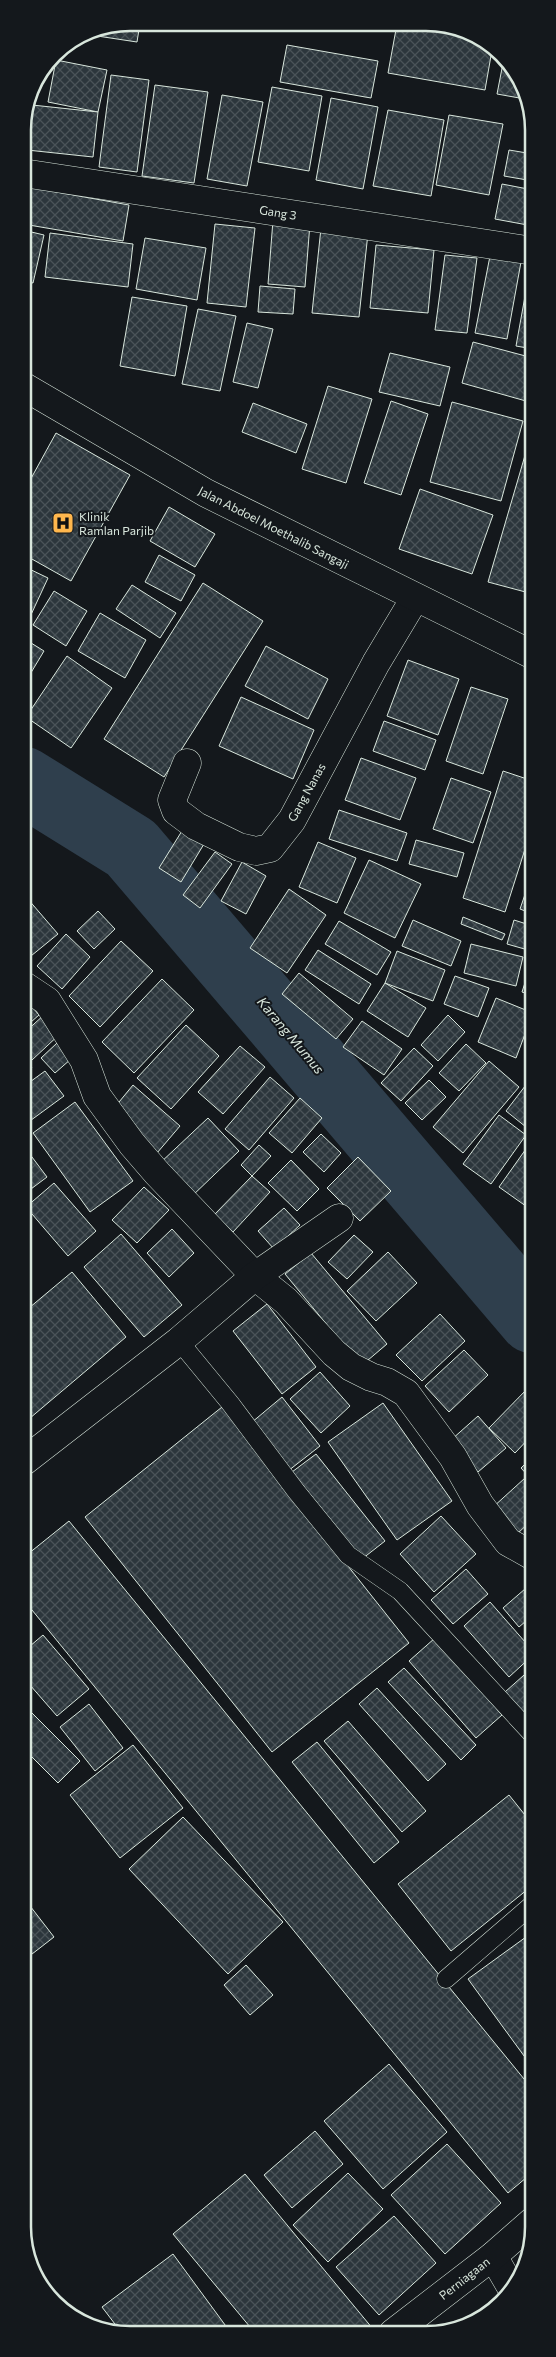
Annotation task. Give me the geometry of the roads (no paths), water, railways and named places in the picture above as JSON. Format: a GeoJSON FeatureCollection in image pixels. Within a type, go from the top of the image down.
{"type":"FeatureCollection","features":[{"type":"Feature","properties":{"kind":"street","name":"Gang 3"},"geometry":{"type":"LineString","coordinates":[[31,174],[525,249]]}},
{"type":"Feature","properties":{"kind":"street","name":"Jalan Abdoel Moethalib Sangaji"},"geometry":{"type":"LineString","coordinates":[[31,391],[206,493],[525,651]]}},
{"type":"Feature","properties":{"kind":"street","name":"Gang Nanas"},"geometry":{"type":"LineString","coordinates":[[187,763],[172,800],[176,811],[196,826],[239,847],[256,851],[270,848],[292,820],[376,663],[415,598]]}},
{"type":"Feature","properties":{"kind":"street"},"geometry":{"type":"LineString","coordinates":[[31,991],[47,1002],[84,1060],[97,1096],[132,1144],[255,1276],[286,1302],[334,1353],[351,1367],[371,1377],[387,1382],[406,1393],[453,1457],[480,1505],[491,1520],[508,1542],[525,1552]]}},
{"type":"Feature","properties":{"kind":"street"},"geometry":{"type":"LineString","coordinates":[[31,1456],[179,1342],[255,1276],[339,1218]]}},
{"type":"Feature","properties":{"kind":"street","name":"Perniagaan"},"geometry":{"type":"LineString","coordinates":[[402,2326],[494,2256],[525,2229]]}},
{"type":"Feature","properties":{"kind":"street"},"geometry":{"type":"LineString","coordinates":[[494,2256],[508,2282]]}},
{"type":"Feature","properties":{"kind":"lane"},"geometry":{"type":"LineString","coordinates":[[179,1342],[230,1403],[296,1491],[348,1555],[400,1591],[525,1726]]}},
{"type":"Feature","properties":{"kind":"lane"},"geometry":{"type":"LineString","coordinates":[[446,1979],[525,1911]]}},
{"type":"Feature","properties":{"kind":"waterway","name":"Karang Mumus"},"geometry":{"type":"LineString","coordinates":[[31,786],[131,848],[525,1310]]}},
{"type":"Feature","properties":{"kind":"place","name":"Klinik Ramlan Parjib"},"geometry":{"type":"Point","coordinates":[63,523]}}]}
